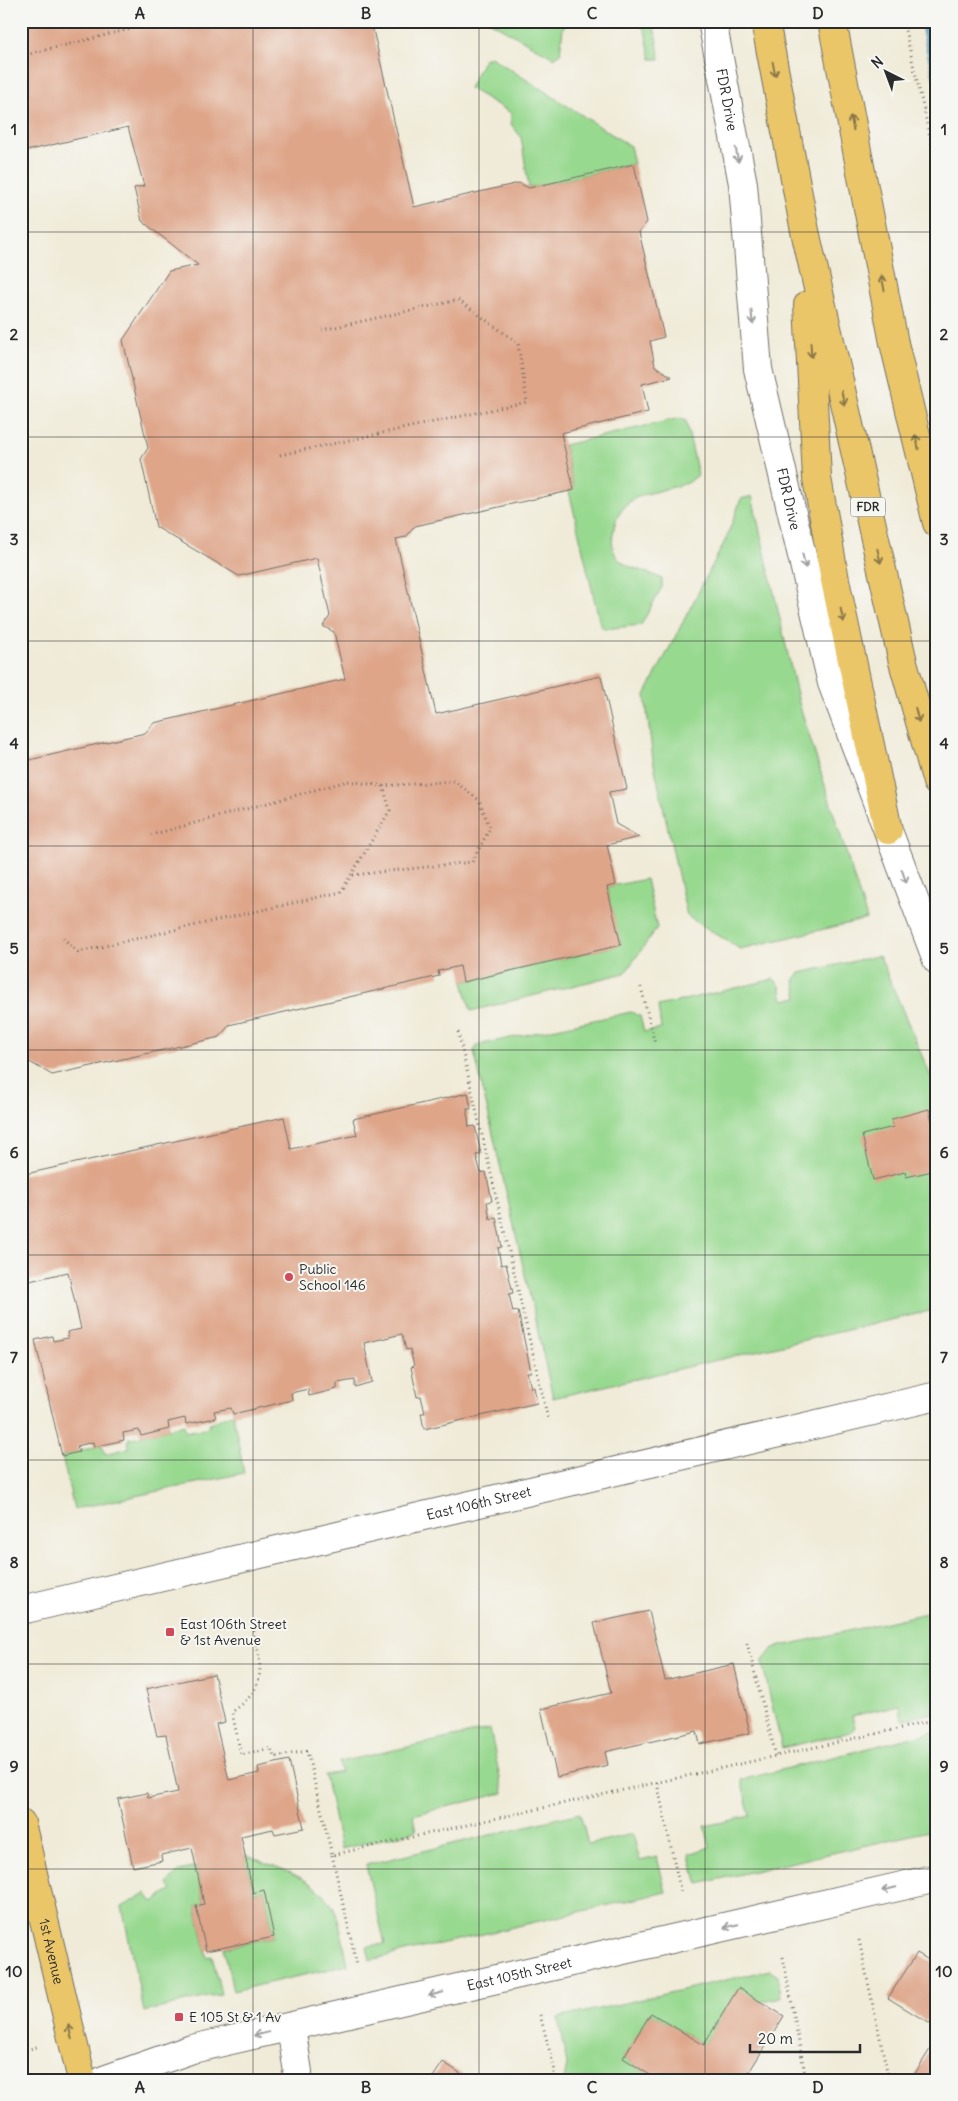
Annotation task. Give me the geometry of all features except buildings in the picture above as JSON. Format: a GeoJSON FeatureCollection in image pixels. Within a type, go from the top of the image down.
{"type":"FeatureCollection","features":[{"type":"Feature","properties":{"kind":"main road","name":"FDR"},"geometry":{"type":"LineString","coordinates":[[765,21],[805,231],[903,662],[937,782]]}},
{"type":"Feature","properties":{"kind":"main road"},"geometry":{"type":"LineString","coordinates":[[832,21],[894,343],[937,523]]}},
{"type":"Feature","properties":{"kind":"main road"},"geometry":{"type":"LineString","coordinates":[[805,231],[817,478],[834,580],[888,830]]}},
{"type":"Feature","properties":{"kind":"main road","name":"1st Avenue"},"geometry":{"type":"LineString","coordinates":[[21,1823],[82,2080]]}},
{"type":"Feature","properties":{"kind":"street","name":"FDR Drive"},"geometry":{"type":"LineString","coordinates":[[712,21],[743,184],[758,368],[832,683],[937,960]]}},
{"type":"Feature","properties":{"kind":"street","name":"East 106th Street"},"geometry":{"type":"LineString","coordinates":[[21,1610],[937,1396]]}},
{"type":"Feature","properties":{"kind":"street","name":"East 105th Street"},"geometry":{"type":"LineString","coordinates":[[104,2080],[192,2049],[937,1878]]}},
{"type":"Feature","properties":{"kind":"street"},"geometry":{"type":"LineString","coordinates":[[291,2027],[298,2072],[296,2080]]}},
{"type":"Feature","properties":{"kind":"path"},"geometry":{"type":"LineString","coordinates":[[21,56],[163,21]]}},
{"type":"Feature","properties":{"kind":"path"},"geometry":{"type":"LineString","coordinates":[[903,21],[937,166]]}},
{"type":"Feature","properties":{"kind":"path"},"geometry":{"type":"LineString","coordinates":[[280,455],[527,402],[518,343],[458,300],[322,330]]}},
{"type":"Feature","properties":{"kind":"path"},"geometry":{"type":"LineString","coordinates":[[151,835],[348,781],[383,786],[454,781],[479,800],[490,828],[472,862],[352,875]]}},
{"type":"Feature","properties":{"kind":"path"},"geometry":{"type":"LineString","coordinates":[[63,938],[78,952],[341,892],[390,810],[383,786]]}},
{"type":"Feature","properties":{"kind":"path"},"geometry":{"type":"LineString","coordinates":[[642,987],[655,1044]]}},
{"type":"Feature","properties":{"kind":"path"},"geometry":{"type":"LineString","coordinates":[[458,1032],[548,1419]]}},
{"type":"Feature","properties":{"kind":"path"},"geometry":{"type":"LineString","coordinates":[[252,1626],[261,1672],[253,1693],[244,1704],[232,1712],[241,1755],[271,1748],[274,1758],[307,1751],[357,1966]]}},
{"type":"Feature","properties":{"kind":"path"},"geometry":{"type":"LineString","coordinates":[[747,1643],[776,1756]]}},
{"type":"Feature","properties":{"kind":"path"},"geometry":{"type":"LineString","coordinates":[[332,1856],[937,1720]]}},
{"type":"Feature","properties":{"kind":"path"},"geometry":{"type":"LineString","coordinates":[[657,1782],[681,1893]]}},
{"type":"Feature","properties":{"kind":"path"},"geometry":{"type":"LineString","coordinates":[[858,1940],[889,2080]]}},
{"type":"Feature","properties":{"kind":"path"},"geometry":{"type":"LineString","coordinates":[[783,1957],[806,2080]]}},
{"type":"Feature","properties":{"kind":"path"},"geometry":{"type":"LineString","coordinates":[[540,2015],[555,2071],[551,2080]]}},
{"type":"Feature","properties":{"kind":"path"},"geometry":{"type":"LineString","coordinates":[[26,2050],[40,2045]]}},
{"type":"Feature","properties":{"kind":"green space"},"geometry":{"type":"Polygon","coordinates":[[[489,21],[569,21],[563,28],[560,54],[554,58],[489,21]]]}},
{"type":"Feature","properties":{"kind":"green space"},"geometry":{"type":"Polygon","coordinates":[[[638,21],[653,21],[660,59],[651,59],[645,31],[638,21]]]}},
{"type":"Feature","properties":{"kind":"green space"},"geometry":{"type":"Polygon","coordinates":[[[491,57],[630,146],[634,164],[529,188],[521,137],[511,124],[511,113],[469,88],[484,59],[491,57]]]}},
{"type":"Feature","properties":{"kind":"green space"},"geometry":{"type":"Polygon","coordinates":[[[680,418],[686,421],[698,475],[688,483],[639,496],[630,502],[617,518],[612,542],[618,559],[633,568],[662,579],[662,587],[641,625],[604,629],[600,624],[569,491],[574,489],[564,445],[680,418]]]}},
{"type":"Feature","properties":{"kind":"green space"},"geometry":{"type":"Polygon","coordinates":[[[752,496],[799,703],[867,919],[740,949],[687,916],[653,760],[645,695],[726,539],[741,499],[752,496]]]}},
{"type":"Feature","properties":{"kind":"green space"},"geometry":{"type":"Polygon","coordinates":[[[646,879],[657,928],[625,973],[471,1011],[463,982],[620,945],[607,887],[646,879]]]}},
{"type":"Feature","properties":{"kind":"green space"},"geometry":{"type":"Polygon","coordinates":[[[877,956],[880,957],[937,1091],[937,1307],[934,1310],[553,1398],[474,1051],[478,1045],[631,1012],[640,1016],[644,1032],[661,1029],[658,1006],[774,979],[780,986],[783,1000],[798,997],[794,980],[800,973],[877,956]]]}},
{"type":"Feature","properties":{"kind":"green space"},"geometry":{"type":"Polygon","coordinates":[[[233,1414],[244,1473],[74,1509],[62,1456],[102,1445],[105,1454],[129,1448],[128,1439],[184,1425],[186,1432],[209,1427],[209,1423],[233,1414]]]}},
{"type":"Feature","properties":{"kind":"green space"},"geometry":{"type":"Polygon","coordinates":[[[931,1612],[934,1624],[937,1623],[937,1712],[902,1720],[899,1705],[852,1716],[855,1727],[851,1732],[782,1748],[762,1662],[773,1648],[931,1612]]]}},
{"type":"Feature","properties":{"kind":"green space"},"geometry":{"type":"Polygon","coordinates":[[[490,1729],[503,1793],[413,1815],[416,1831],[341,1849],[325,1775],[341,1772],[339,1762],[490,1729]]]}},
{"type":"Feature","properties":{"kind":"green space"},"geometry":{"type":"Polygon","coordinates":[[[937,1731],[937,1829],[698,1884],[689,1854],[710,1847],[705,1826],[750,1816],[741,1780],[937,1731]]]}},
{"type":"Feature","properties":{"kind":"green space"},"geometry":{"type":"Polygon","coordinates":[[[580,1813],[588,1844],[633,1834],[640,1861],[657,1857],[666,1892],[370,1960],[367,1946],[385,1944],[366,1865],[580,1813]]]}},
{"type":"Feature","properties":{"kind":"green space"},"geometry":{"type":"Polygon","coordinates":[[[245,1855],[300,1877],[323,1894],[332,1905],[338,1919],[348,1965],[233,1991],[224,1948],[274,1937],[264,1890],[253,1893],[245,1855]]]}},
{"type":"Feature","properties":{"kind":"green space"},"geometry":{"type":"Polygon","coordinates":[[[196,1867],[204,1904],[196,1906],[207,1957],[212,1955],[221,1994],[144,2012],[122,1907],[146,1893],[153,1902],[172,1890],[167,1884],[179,1871],[196,1867]]]}},
{"type":"Feature","properties":{"kind":"green space"},"geometry":{"type":"Polygon","coordinates":[[[770,1970],[778,1975],[781,1997],[760,2002],[738,1989],[704,2045],[651,2013],[623,2058],[658,2080],[564,2080],[567,2065],[558,2018],[770,1970]]]}},
{"type":"Feature","properties":{"kind":"water"},"geometry":{"type":"Polygon","coordinates":[[[920,21],[937,21],[937,94],[920,21]]]}},
{"type":"Feature","properties":{"kind":"place","name":"Public School 146"},"geometry":{"type":"Point","coordinates":[289,1277]}},
{"type":"Feature","properties":{"kind":"place","name":"East 106th Street & 1st Avenue"},"geometry":{"type":"Point","coordinates":[170,1632]}},
{"type":"Feature","properties":{"kind":"place","name":"E 105 St & 1 Av"},"geometry":{"type":"Point","coordinates":[179,2017]}}]}
